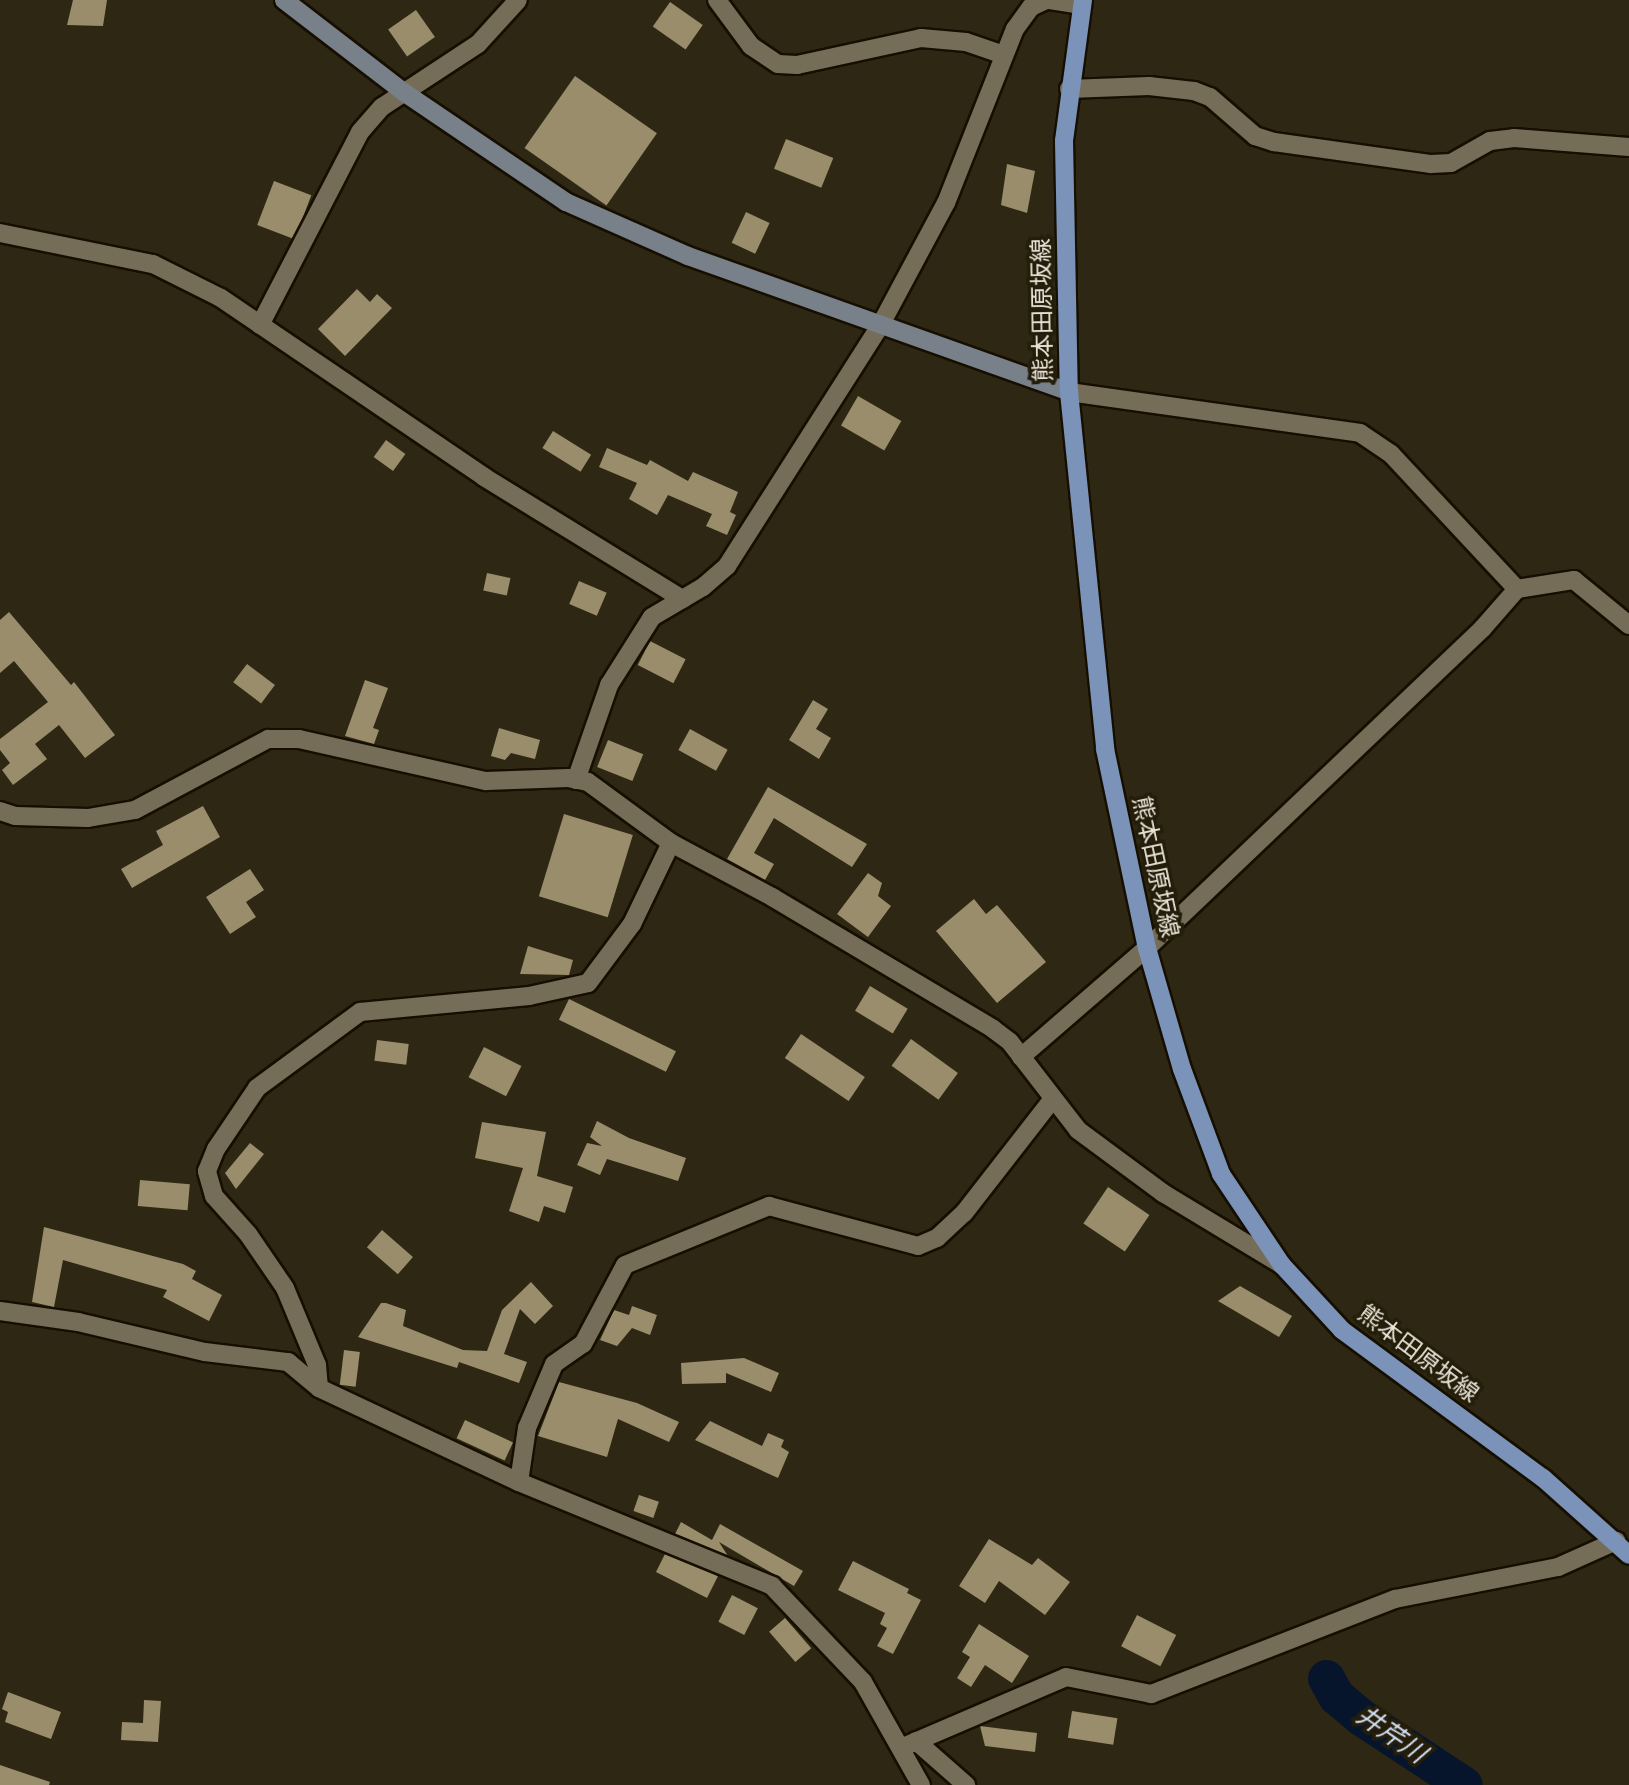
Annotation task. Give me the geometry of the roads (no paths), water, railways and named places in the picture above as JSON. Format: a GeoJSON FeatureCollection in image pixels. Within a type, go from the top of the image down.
{"type":"FeatureCollection","features":[{"type":"Feature","properties":{"kind":"main road","name":"熊本田原坂線"},"geometry":{"type":"LineString","coordinates":[[1083,2],[1064,141],[1069,392],[1105,749],[1147,948],[1182,1069],[1221,1174],[1282,1265],[1342,1330],[1543,1478],[1629,1555]]}},
{"type":"Feature","properties":{"kind":"street"},"geometry":{"type":"LineString","coordinates":[[284,0],[402,91],[536,183],[619,228],[1069,392],[1360,433],[1391,454],[1517,589]]}},
{"type":"Feature","properties":{"kind":"street"},"geometry":{"type":"LineString","coordinates":[[260,325],[360,132],[402,91],[478,44],[518,0]]}},
{"type":"Feature","properties":{"kind":"street"},"geometry":{"type":"LineString","coordinates":[[717,0],[751,46],[778,64],[797,65],[921,38],[966,43],[1004,55]]}},
{"type":"Feature","properties":{"kind":"street"},"geometry":{"type":"LineString","coordinates":[[576,779],[609,685],[652,617],[727,566],[881,324],[946,203],[1004,55],[1026,13],[1048,0],[1083,2]]}},
{"type":"Feature","properties":{"kind":"street"},"geometry":{"type":"LineString","coordinates":[[1069,89],[1149,86],[1194,91],[1210,97],[1255,136],[1274,142],[1431,164],[1451,163],[1489,141],[1514,138],[1629,147]]}},
{"type":"Feature","properties":{"kind":"street"},"geometry":{"type":"LineString","coordinates":[[0,233],[153,264],[221,298],[484,477],[682,599]]}},
{"type":"Feature","properties":{"kind":"street"},"geometry":{"type":"LineString","coordinates":[[1021,1057],[1147,948],[1482,629],[1517,589],[1574,580],[1629,625]]}},
{"type":"Feature","properties":{"kind":"street"},"geometry":{"type":"LineString","coordinates":[[0,811],[15,816],[88,818],[135,810],[268,739],[299,739],[486,781],[576,779],[589,782],[671,843],[772,897],[993,1029],[1021,1057],[1052,1100],[1079,1130],[1163,1193],[1282,1265]]}},
{"type":"Feature","properties":{"kind":"street"},"geometry":{"type":"LineString","coordinates":[[319,1388],[317,1365],[285,1288],[248,1234],[214,1196],[207,1171],[216,1149],[257,1087],[360,1012],[529,996],[588,983],[632,924],[671,843]]}},
{"type":"Feature","properties":{"kind":"street"},"geometry":{"type":"LineString","coordinates":[[519,1482],[527,1428],[554,1364],[583,1344],[625,1265],[769,1206],[918,1247],[937,1238],[964,1213],[1052,1100]]}},
{"type":"Feature","properties":{"kind":"street"},"geometry":{"type":"LineString","coordinates":[[0,1311],[78,1322],[205,1352],[288,1362],[319,1388],[519,1482],[772,1586],[863,1682],[910,1744],[966,1785]]}},
{"type":"Feature","properties":{"kind":"street"},"geometry":{"type":"LineString","coordinates":[[910,1744],[1066,1677],[1152,1694],[1395,1599],[1558,1567],[1616,1541]]}},
{"type":"Feature","properties":{"kind":"street"},"geometry":{"type":"LineString","coordinates":[[910,1744],[921,1785]]}},
{"type":"Feature","properties":{"kind":"waterway","name":"井芹川"},"geometry":{"type":"LineString","coordinates":[[1326,1678],[1336,1696],[1361,1717],[1464,1785]]}}]}
